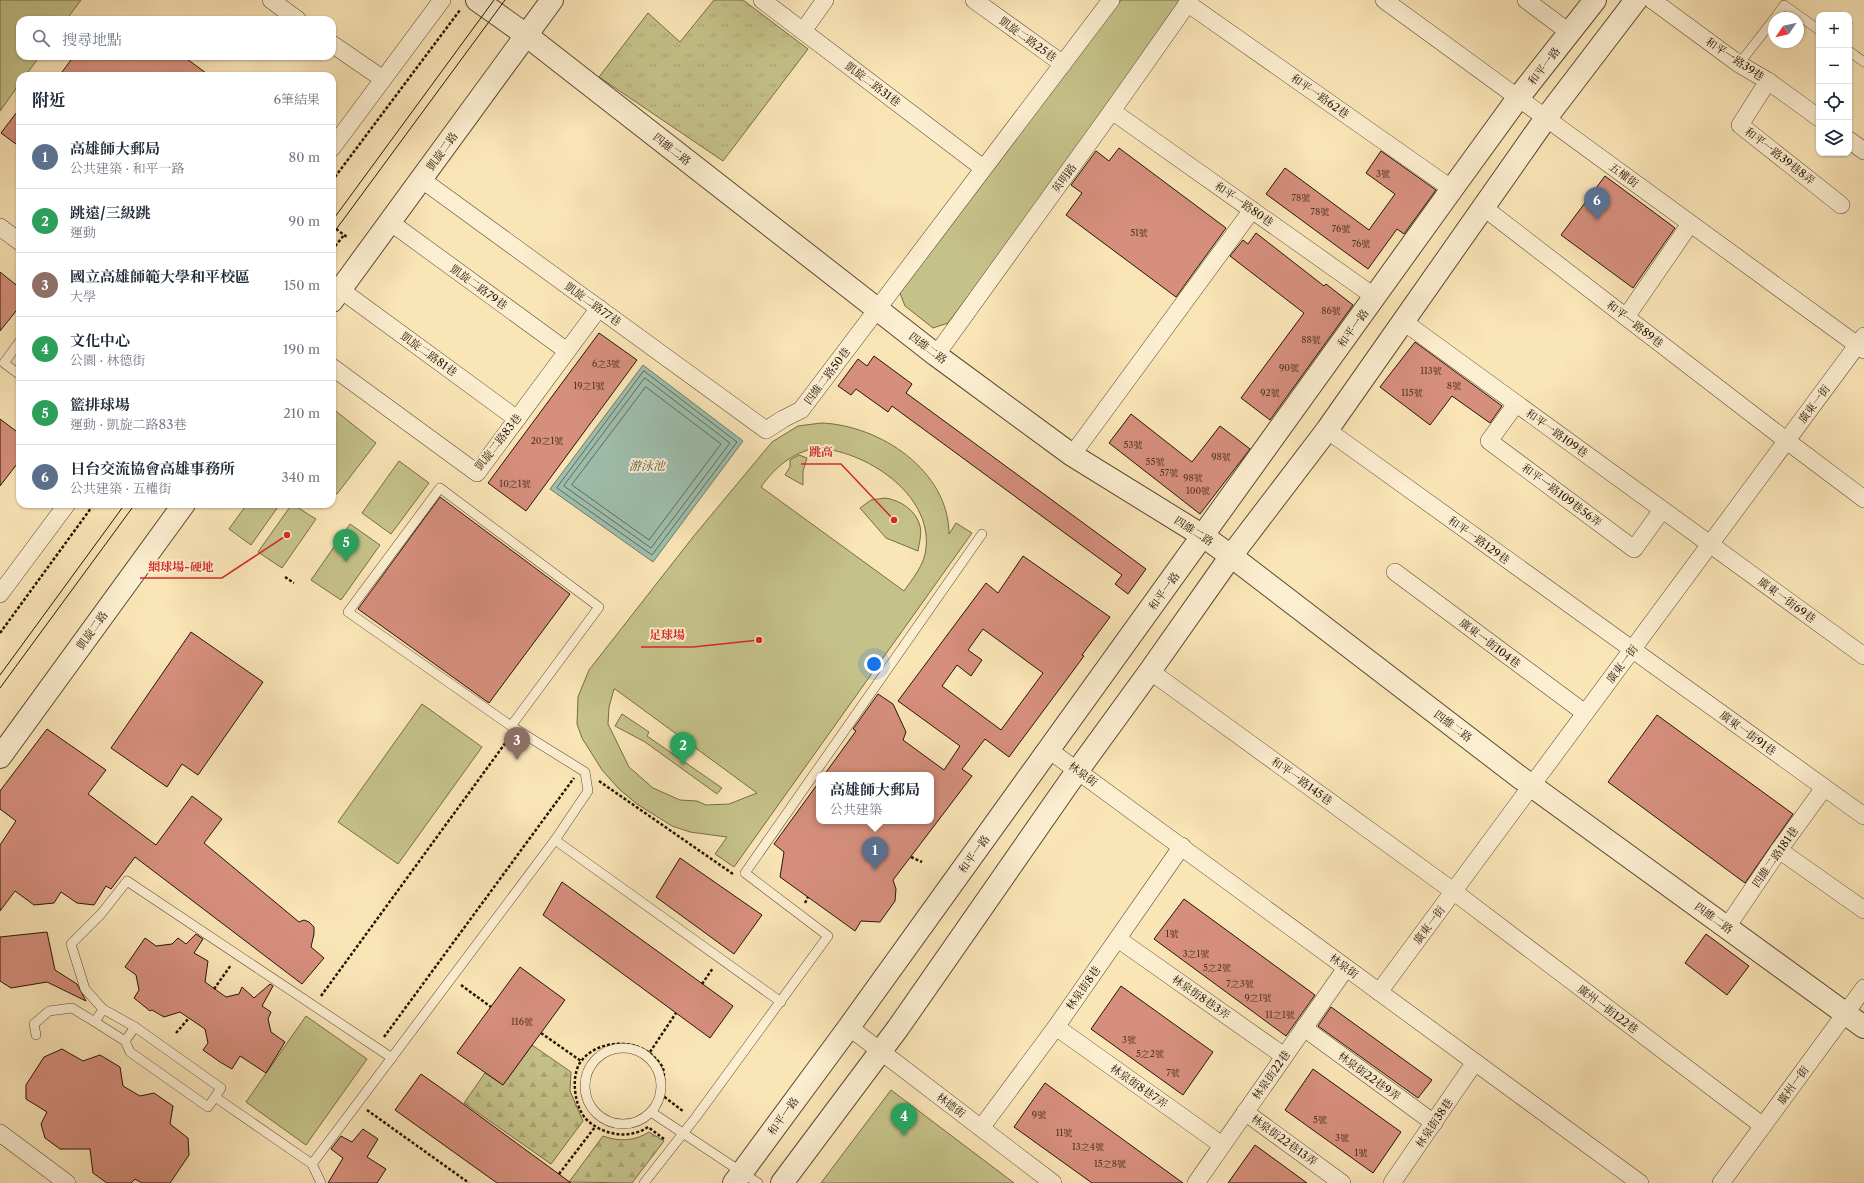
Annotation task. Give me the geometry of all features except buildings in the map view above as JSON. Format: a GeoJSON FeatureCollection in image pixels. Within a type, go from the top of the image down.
{"type":"FeatureCollection","features":[{"type":"Feature","properties":{"kind":"street"},"geometry":{"type":"LineString","coordinates":[[271,0],[293,16]]}},
{"type":"Feature","properties":{"kind":"street"},"geometry":{"type":"LineString","coordinates":[[336,143],[442,0]]}},
{"type":"Feature","properties":{"kind":"street","name":"凱旋二路"},"geometry":{"type":"LineString","coordinates":[[336,296],[552,0]]}},
{"type":"Feature","properties":{"kind":"street","name":"凱旋二路31巷"},"geometry":{"type":"LineString","coordinates":[[762,0],[984,168]]}},
{"type":"Feature","properties":{"kind":"street"},"geometry":{"type":"LineString","coordinates":[[803,31],[825,0]]}},
{"type":"Feature","properties":{"kind":"street","name":"凱旋二路25巷"},"geometry":{"type":"LineString","coordinates":[[974,0],[1063,64]]}},
{"type":"Feature","properties":{"kind":"street"},"geometry":{"type":"LineString","coordinates":[[877,309],[1111,0]]}},
{"type":"Feature","properties":{"kind":"street","name":"五權街"},"geometry":{"type":"LineString","coordinates":[[1384,0],[1690,224],[1862,344]]}},
{"type":"Feature","properties":{"kind":"street"},"geometry":{"type":"LineString","coordinates":[[1526,0],[1570,33]]}},
{"type":"Feature","properties":{"kind":"street","name":"和平一路"},"geometry":{"type":"LineString","coordinates":[[744,1179],[849,1027],[1452,188],[1518,98],[1595,0]]}},
{"type":"Feature","properties":{"kind":"street"},"geometry":{"type":"LineString","coordinates":[[782,1183],[881,1051],[1078,770],[1150,672],[1231,556],[1327,430],[1546,118],[1636,0]]}},
{"type":"Feature","properties":{"kind":"street","name":"和平一路39巷"},"geometry":{"type":"LineString","coordinates":[[1652,0],[1739,64],[1768,81],[1816,116]]}},
{"type":"Feature","properties":{"kind":"street","name":"英明路"},"geometry":{"type":"LineString","coordinates":[[936,355],[1112,112],[1188,1]]}},
{"type":"Feature","properties":{"kind":"street","name":"和平一路62巷"},"geometry":{"type":"LineString","coordinates":[[1188,1],[1452,188]]}},
{"type":"Feature","properties":{"kind":"street","name":"四維二路"},"geometry":{"type":"LineString","coordinates":[[470,3],[526,35],[936,355],[1072,455],[1203,536],[1231,556],[1532,785],[1864,1027]]}},
{"type":"Feature","properties":{"kind":"street"},"geometry":{"type":"LineString","coordinates":[[336,47],[383,79]]}},
{"type":"Feature","properties":{"kind":"street","name":"和平一路39巷8弄"},"geometry":{"type":"LineString","coordinates":[[1768,81],[1740,125],[1842,205]]}},
{"type":"Feature","properties":{"kind":"street","name":"和平一路80巷"},"geometry":{"type":"LineString","coordinates":[[1112,112],[1375,297]]}},
{"type":"Feature","properties":{"kind":"street"},"geometry":{"type":"LineString","coordinates":[[1852,142],[1864,151]]}},
{"type":"Feature","properties":{"kind":"street","name":"凱旋二路77巷"},"geometry":{"type":"LineString","coordinates":[[421,179],[766,430]]}},
{"type":"Feature","properties":{"kind":"street","name":"和平一路89巷"},"geometry":{"type":"LineString","coordinates":[[1483,207],[1786,441],[1864,499]]}},
{"type":"Feature","properties":{"kind":"street"},"geometry":{"type":"LineString","coordinates":[[1072,455],[1252,210]]}},
{"type":"Feature","properties":{"kind":"street","name":"凱旋二路79巷"},"geometry":{"type":"LineString","coordinates":[[390,222],[567,351]]}},
{"type":"Feature","properties":{"kind":"street"},"geometry":{"type":"LineString","coordinates":[[1626,317],[1690,224]]}},
{"type":"Feature","properties":{"kind":"street"},"geometry":{"type":"LineString","coordinates":[[0,227],[16,239]]}},
{"type":"Feature","properties":{"kind":"street","name":"凱旋二路81巷"},"geometry":{"type":"LineString","coordinates":[[336,296],[517,419]]}},
{"type":"Feature","properties":{"kind":"street","name":"凱旋二路83巷"},"geometry":{"type":"LineString","coordinates":[[336,370],[477,473],[599,308]]}},
{"type":"Feature","properties":{"kind":"street","name":"四維二路50巷"},"geometry":{"type":"LineString","coordinates":[[766,430],[801,410],[877,309]]}},
{"type":"Feature","properties":{"kind":"street","name":"和平一路109巷"},"geometry":{"type":"LineString","coordinates":[[1404,322],[1710,545]]}},
{"type":"Feature","properties":{"kind":"street","name":"廣東一街"},"geometry":{"type":"LineString","coordinates":[[1379,992],[1786,441],[1862,344]]}},
{"type":"Feature","properties":{"kind":"street","name":"和平一路109巷56弄"},"geometry":{"type":"LineString","coordinates":[[1516,404],[1489,441],[1634,548],[1662,510]]}},
{"type":"Feature","properties":{"kind":"street","name":"和平一路129巷"},"geometry":{"type":"LineString","coordinates":[[1327,430],[1632,650]]}},
{"type":"Feature","properties":{"kind":"street"},"geometry":{"type":"LineString","coordinates":[[0,594],[64,508]]}},
{"type":"Feature","properties":{"kind":"street","name":"凱旋二路"},"geometry":{"type":"LineString","coordinates":[[0,757],[181,508]]}},
{"type":"Feature","properties":{"kind":"street","name":"廣東一街69巷"},"geometry":{"type":"LineString","coordinates":[[1710,545],[1864,656]]}},
{"type":"Feature","properties":{"kind":"street","name":"廣東一街104巷"},"geometry":{"type":"LineString","coordinates":[[1395,572],[1585,713]]}},
{"type":"Feature","properties":{"kind":"street","name":"廣東一街91巷"},"geometry":{"type":"LineString","coordinates":[[1632,650],[1864,816]]}},
{"type":"Feature","properties":{"kind":"street","name":"和平一路145巷"},"geometry":{"type":"LineString","coordinates":[[1150,672],[1453,891]]}},
{"type":"Feature","properties":{"kind":"street","name":"林泉街"},"geometry":{"type":"LineString","coordinates":[[1049,750],[1640,1183]]}},
{"type":"Feature","properties":{"kind":"street","name":"四維二路181巷"},"geometry":{"type":"LineString","coordinates":[[1726,927],[1824,788]]}},
{"type":"Feature","properties":{"kind":"street","name":"林泉街8巷"},"geometry":{"type":"LineString","coordinates":[[981,1128],[1056,1027],[1182,846]]}},
{"type":"Feature","properties":{"kind":"street"},"geometry":{"type":"LineString","coordinates":[[1779,850],[1864,910]]}},
{"type":"Feature","properties":{"kind":"street","name":"廣州一街122巷"},"geometry":{"type":"LineString","coordinates":[[1453,891],[1763,1126]]}},
{"type":"Feature","properties":{"kind":"street","name":"林泉街8巷3弄"},"geometry":{"type":"LineString","coordinates":[[1118,939],[1284,1056]]}},
{"type":"Feature","properties":{"kind":"street","name":"林泉街22巷"},"geometry":{"type":"LineString","coordinates":[[1197,1183],[1346,968]]}},
{"type":"Feature","properties":{"kind":"street","name":"廣州一街"},"geometry":{"type":"LineString","coordinates":[[1721,1183],[1864,988]]}},
{"type":"Feature","properties":{"kind":"street","name":"林德街"},"geometry":{"type":"LineString","coordinates":[[849,1027],[1053,1183]]}},
{"type":"Feature","properties":{"kind":"street","name":"林泉街8巷7弄"},"geometry":{"type":"LineString","coordinates":[[1056,1027],[1222,1145]]}},
{"type":"Feature","properties":{"kind":"street","name":"林泉街22巷9弄"},"geometry":{"type":"LineString","coordinates":[[1304,1028],[1434,1123]]}},
{"type":"Feature","properties":{"kind":"street","name":"林泉街38巷"},"geometry":{"type":"LineString","coordinates":[[1392,1183],[1475,1062]]}},
{"type":"Feature","properties":{"kind":"street","name":"林泉街22巷13弄"},"geometry":{"type":"LineString","coordinates":[[1245,1112],[1342,1183]]}},
{"type":"Feature","properties":{"kind":"street"},"geometry":{"type":"LineString","coordinates":[[0,1133],[68,1183]]}},
{"type":"Feature","properties":{"kind":"lane"},"geometry":{"type":"LineString","coordinates":[[1779,12],[1784,5],[1794,12]]}},
{"type":"Feature","properties":{"kind":"lane"},"geometry":{"type":"LineString","coordinates":[[1804,19],[1816,28]]}},
{"type":"Feature","properties":{"kind":"lane"},"geometry":{"type":"LineString","coordinates":[[1739,64],[1768,26]]}},
{"type":"Feature","properties":{"kind":"lane"},"geometry":{"type":"LineString","coordinates":[[1852,53],[1864,62]]}},
{"type":"Feature","properties":{"kind":"lane"},"geometry":{"type":"LineString","coordinates":[[16,346],[4,363],[16,372]]}},
{"type":"Feature","properties":{"kind":"lane"},"geometry":{"type":"LineString","coordinates":[[312,1164],[555,840],[588,791],[585,772],[511,726],[348,612],[440,488],[599,607],[511,726]]}},
{"type":"Feature","properties":{"kind":"lane"},"geometry":{"type":"LineString","coordinates":[[644,1183],[669,1144],[682,1133],[828,936],[744,873],[982,534]]}},
{"type":"Feature","properties":{"kind":"lane"},"geometry":{"type":"LineString","coordinates":[[555,840],[780,1002]]}},
{"type":"Feature","properties":{"kind":"lane"},"geometry":{"type":"LineString","coordinates":[[36,1035],[34,1024],[49,1011],[72,1008],[125,1041],[130,1052],[208,1107],[221,1088],[134,1027],[103,1009],[85,988],[71,944],[101,914],[127,882],[392,1058]]}},
{"type":"Feature","properties":{"kind":"lane"},"geometry":{"type":"LineString","coordinates":[[95,1022],[103,1009]]}},
{"type":"Feature","properties":{"kind":"lane"},"geometry":{"type":"LineString","coordinates":[[125,1041],[134,1027]]}},
{"type":"Feature","properties":{"kind":"lane"},"geometry":{"type":"LineString","coordinates":[[623,1048],[636,1050],[647,1056],[655,1066],[660,1077],[661,1090],[658,1102],[651,1112],[641,1120],[629,1124],[616,1124],[604,1120],[594,1112],[588,1101],[584,1088],[586,1076],[591,1064],[606,1052],[623,1048]]}},
{"type":"Feature","properties":{"kind":"lane"},"geometry":{"type":"LineString","coordinates":[[215,1097],[312,1164],[321,1183]]}},
{"type":"Feature","properties":{"kind":"lane"},"geometry":{"type":"LineString","coordinates":[[651,1112],[744,1179]]}},
{"type":"Feature","properties":{"kind":"path"},"geometry":{"type":"LineString","coordinates":[[336,176],[470,3]]}},
{"type":"Feature","properties":{"kind":"path"},"geometry":{"type":"LineString","coordinates":[[336,229],[347,237]]}},
{"type":"Feature","properties":{"kind":"path"},"geometry":{"type":"LineString","coordinates":[[336,245],[344,235]]}},
{"type":"Feature","properties":{"kind":"path"},"geometry":{"type":"LineString","coordinates":[[0,633],[91,508]]}},
{"type":"Feature","properties":{"kind":"path"},"geometry":{"type":"LineString","coordinates":[[285,577],[294,583]]}},
{"type":"Feature","properties":{"kind":"path"},"geometry":{"type":"LineString","coordinates":[[320,996],[510,736]]}},
{"type":"Feature","properties":{"kind":"path"},"geometry":{"type":"LineString","coordinates":[[585,772],[733,875],[744,873]]}},
{"type":"Feature","properties":{"kind":"path"},"geometry":{"type":"LineString","coordinates":[[382,1039],[574,777],[568,773]]}},
{"type":"Feature","properties":{"kind":"path"},"geometry":{"type":"LineString","coordinates":[[911,857],[922,862]]}},
{"type":"Feature","properties":{"kind":"path"},"geometry":{"type":"LineString","coordinates":[[804,903],[808,897]]}},
{"type":"Feature","properties":{"kind":"path"},"geometry":{"type":"LineString","coordinates":[[214,989],[238,955]]}},
{"type":"Feature","properties":{"kind":"path"},"geometry":{"type":"LineString","coordinates":[[702,984],[714,967]]}},
{"type":"Feature","properties":{"kind":"path"},"geometry":{"type":"LineString","coordinates":[[455,981],[491,1007]]}},
{"type":"Feature","properties":{"kind":"path"},"geometry":{"type":"LineString","coordinates":[[650,1052],[676,1013]]}},
{"type":"Feature","properties":{"kind":"path"},"geometry":{"type":"LineString","coordinates":[[176,1033],[189,1018]]}},
{"type":"Feature","properties":{"kind":"path"},"geometry":{"type":"LineString","coordinates":[[541,1033],[581,1061]]}},
{"type":"Feature","properties":{"kind":"path"},"geometry":{"type":"LineString","coordinates":[[669,1144],[648,1127],[642,1132],[627,1135],[611,1133],[595,1126],[585,1118],[576,1098],[574,1088],[575,1070],[581,1061],[588,1053],[610,1045],[639,1046],[650,1052],[663,1067],[664,1086],[662,1096],[689,1116]]}},
{"type":"Feature","properties":{"kind":"path"},"geometry":{"type":"LineString","coordinates":[[358,1103],[469,1183]]}},
{"type":"Feature","properties":{"kind":"path"},"geometry":{"type":"LineString","coordinates":[[559,1174],[595,1126]]}},
{"type":"Feature","properties":{"kind":"green space"},"geometry":{"type":"Polygon","coordinates":[[[0,0],[81,0],[69,16],[16,16],[16,60],[37,60],[28,72],[16,72],[16,89],[0,111],[0,0]]]}},
{"type":"Feature","properties":{"kind":"green space"},"geometry":{"type":"Polygon","coordinates":[[[714,0],[743,0],[808,49],[723,161],[599,77],[648,13],[680,42],[714,0]]]}},
{"type":"Feature","properties":{"kind":"green space"},"geometry":{"type":"Polygon","coordinates":[[[1121,0],[1189,0],[948,323],[933,328],[905,306],[900,293],[1121,0]]]}},
{"type":"Feature","properties":{"kind":"green space"},"geometry":{"type":"Polygon","coordinates":[[[336,411],[376,443],[337,494],[336,493],[336,411]]]}},
{"type":"Feature","properties":{"kind":"green space"},"geometry":{"type":"Polygon","coordinates":[[[821,423],[843,426],[866,432],[887,442],[907,456],[924,472],[937,490],[946,511],[949,534],[956,523],[972,533],[734,867],[715,854],[727,837],[690,832],[672,826],[637,804],[619,789],[602,770],[582,738],[577,724],[578,697],[589,670],[693,537],[772,442],[798,426],[821,423]],[[816,448],[799,453],[792,457],[778,467],[761,487],[904,591],[918,571],[925,554],[925,528],[918,509],[906,493],[891,478],[873,466],[854,457],[835,451],[816,448]],[[615,689],[609,707],[608,724],[629,767],[653,788],[680,800],[697,801],[706,805],[729,804],[757,793],[615,689]]]}},
{"type":"Feature","properties":{"kind":"green space"},"geometry":{"type":"Polygon","coordinates":[[[799,455],[807,458],[803,471],[803,485],[785,475],[790,467],[790,460],[799,455]]]}},
{"type":"Feature","properties":{"kind":"green space"},"geometry":{"type":"Polygon","coordinates":[[[399,461],[429,483],[391,534],[362,513],[399,461]]]}},
{"type":"Feature","properties":{"kind":"green space"},"geometry":{"type":"Polygon","coordinates":[[[885,498],[902,504],[915,515],[921,529],[918,551],[886,538],[860,508],[871,500],[885,498]]]}},
{"type":"Feature","properties":{"kind":"green space"},"geometry":{"type":"Polygon","coordinates":[[[244,508],[277,508],[251,545],[229,529],[244,508]]]}},
{"type":"Feature","properties":{"kind":"green space"},"geometry":{"type":"Polygon","coordinates":[[[289,508],[298,508],[316,519],[282,568],[258,552],[289,508]]]}},
{"type":"Feature","properties":{"kind":"green space"},"geometry":{"type":"Polygon","coordinates":[[[350,524],[380,545],[341,600],[311,580],[350,524]]]}},
{"type":"Feature","properties":{"kind":"green space"},"geometry":{"type":"Polygon","coordinates":[[[422,704],[482,747],[398,864],[338,822],[422,704]]]}},
{"type":"Feature","properties":{"kind":"green space"},"geometry":{"type":"Polygon","coordinates":[[[622,714],[649,732],[647,736],[722,788],[717,794],[645,742],[615,726],[622,714]]]}},
{"type":"Feature","properties":{"kind":"green space"},"geometry":{"type":"Polygon","coordinates":[[[306,1016],[367,1059],[306,1145],[246,1102],[306,1016]]]}},
{"type":"Feature","properties":{"kind":"green space"},"geometry":{"type":"Polygon","coordinates":[[[532,1045],[571,1072],[570,1091],[583,1121],[551,1164],[464,1103],[485,1073],[503,1085],[532,1045]]]}},
{"type":"Feature","properties":{"kind":"green space"},"geometry":{"type":"Polygon","coordinates":[[[891,1090],[1014,1183],[821,1183],[891,1090]]]}},
{"type":"Feature","properties":{"kind":"green space"},"geometry":{"type":"Polygon","coordinates":[[[649,1132],[664,1141],[632,1183],[569,1182],[603,1136],[627,1140],[649,1132]]]}},
{"type":"Feature","properties":{"kind":"water","name":"游泳池"},"geometry":{"type":"Polygon","coordinates":[[[643,365],[743,441],[653,562],[550,489],[643,365]]]}},
{"type":"Feature","properties":{"kind":"tram line"},"geometry":{"type":"LineString","coordinates":[[336,216],[494,0]]}},
{"type":"Feature","properties":{"kind":"tram line"},"geometry":{"type":"LineString","coordinates":[[336,230],[505,0]]}},
{"type":"Feature","properties":{"kind":"tram line"},"geometry":{"type":"LineString","coordinates":[[0,675],[122,508]]}},
{"type":"Feature","properties":{"kind":"tram line"},"geometry":{"type":"LineString","coordinates":[[0,688],[132,508]]}},
{"type":"Feature","properties":{"kind":"place","name":"日台交流協會高雄事務所"},"geometry":{"type":"Point","coordinates":[1597,220]}},
{"type":"Feature","properties":{"kind":"place","name":"跳高"},"geometry":{"type":"Point","coordinates":[894,520]}},
{"type":"Feature","properties":{"kind":"place","name":"網球場-硬地"},"geometry":{"type":"Point","coordinates":[287,535]}},
{"type":"Feature","properties":{"kind":"place","name":"籃排球場"},"geometry":{"type":"Point","coordinates":[346,562]}},
{"type":"Feature","properties":{"kind":"place","name":"足球場"},"geometry":{"type":"Point","coordinates":[759,640]}},
{"type":"Feature","properties":{"kind":"place","name":"國立高雄師範大學和平校區"},"geometry":{"type":"Point","coordinates":[517,760]}},
{"type":"Feature","properties":{"kind":"place","name":"跳遠/三級跳"},"geometry":{"type":"Point","coordinates":[683,765]}},
{"type":"Feature","properties":{"kind":"place","name":"高雄師大郵局"},"geometry":{"type":"Point","coordinates":[875,870]}},
{"type":"Feature","properties":{"kind":"place","name":"文化中心"},"geometry":{"type":"Point","coordinates":[904,1136]}}]}
